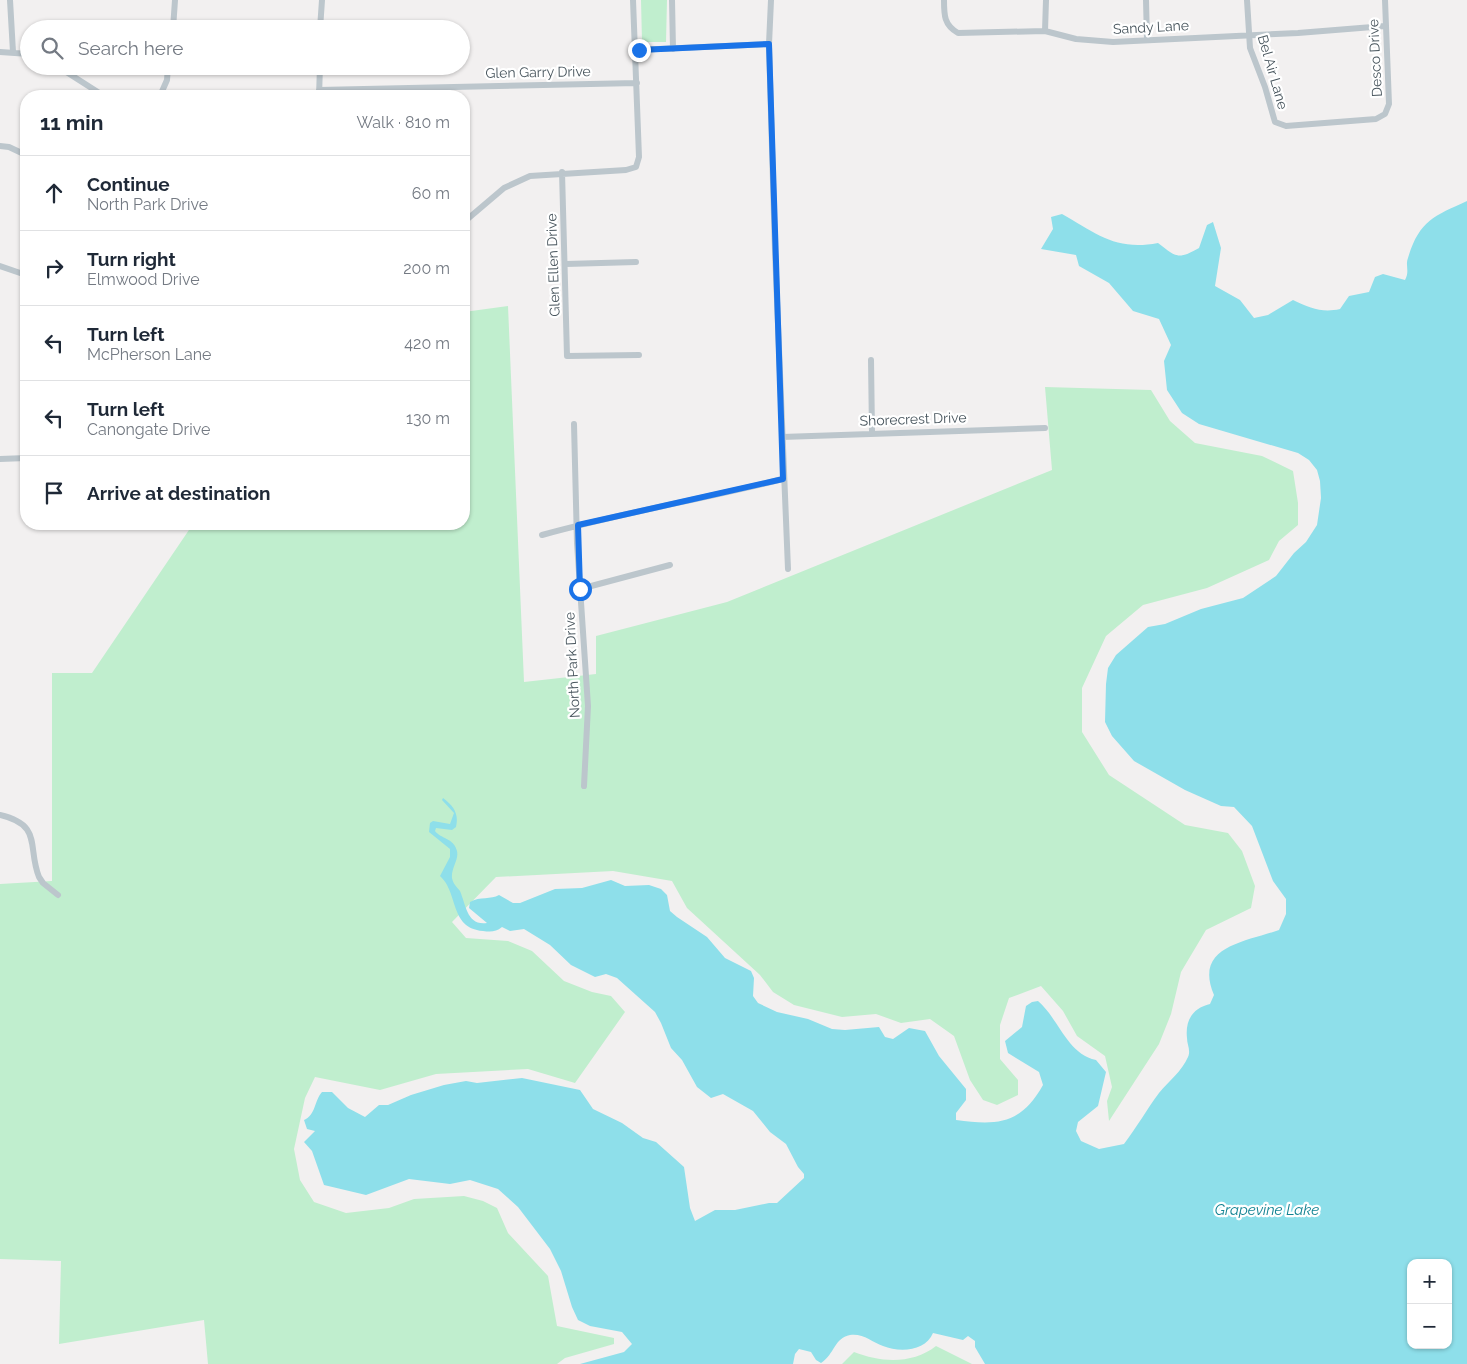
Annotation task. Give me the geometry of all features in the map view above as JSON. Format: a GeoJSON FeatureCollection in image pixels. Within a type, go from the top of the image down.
{"type":"FeatureCollection","features":[{"type":"Feature","properties":{"kind":"street"},"geometry":{"type":"LineString","coordinates":[[10,0],[12,52]]}},
{"type":"Feature","properties":{"kind":"street"},"geometry":{"type":"LineString","coordinates":[[173,20],[175,0]]}},
{"type":"Feature","properties":{"kind":"street"},"geometry":{"type":"LineString","coordinates":[[321,20],[322,0]]}},
{"type":"Feature","properties":{"kind":"street"},"geometry":{"type":"LineString","coordinates":[[470,217],[516,181],[530,176],[562,172],[626,170],[636,167],[639,157],[634,0]]}},
{"type":"Feature","properties":{"kind":"street"},"geometry":{"type":"LineString","coordinates":[[672,0],[673,48]]}},
{"type":"Feature","properties":{"kind":"street"},"geometry":{"type":"LineString","coordinates":[[771,0],[769,44],[783,479],[788,569]]}},
{"type":"Feature","properties":{"kind":"street","name":"Sandy Lane"},"geometry":{"type":"LineString","coordinates":[[944,0],[945,22],[958,33],[1045,31],[1094,42],[1385,26]]}},
{"type":"Feature","properties":{"kind":"street"},"geometry":{"type":"LineString","coordinates":[[1045,31],[1046,0]]}},
{"type":"Feature","properties":{"kind":"street"},"geometry":{"type":"LineString","coordinates":[[1146,0],[1147,40]]}},
{"type":"Feature","properties":{"kind":"street","name":"Bel Air Lane"},"geometry":{"type":"LineString","coordinates":[[1247,0],[1250,48],[1265,87],[1275,122]]}},
{"type":"Feature","properties":{"kind":"street","name":"Desco Drive"},"geometry":{"type":"LineString","coordinates":[[1275,122],[1286,126],[1376,119],[1385,114],[1389,104],[1385,0]]}},
{"type":"Feature","properties":{"kind":"street"},"geometry":{"type":"LineString","coordinates":[[636,50],[769,44]]}},
{"type":"Feature","properties":{"kind":"street"},"geometry":{"type":"LineString","coordinates":[[0,52],[20,53]]}},
{"type":"Feature","properties":{"kind":"street"},"geometry":{"type":"LineString","coordinates":[[71,75],[95,90]]}},
{"type":"Feature","properties":{"kind":"street"},"geometry":{"type":"LineString","coordinates":[[163,90],[167,75]]}},
{"type":"Feature","properties":{"kind":"street"},"geometry":{"type":"LineString","coordinates":[[319,90],[320,75]]}},
{"type":"Feature","properties":{"kind":"street","name":"Glen Garry Drive"},"geometry":{"type":"LineString","coordinates":[[414,90],[637,83]]}},
{"type":"Feature","properties":{"kind":"street"},"geometry":{"type":"LineString","coordinates":[[0,146],[9,146],[20,152]]}},
{"type":"Feature","properties":{"kind":"street","name":"Glen Ellen Drive"},"geometry":{"type":"LineString","coordinates":[[562,172],[567,356],[639,355]]}},
{"type":"Feature","properties":{"kind":"street"},"geometry":{"type":"LineString","coordinates":[[566,264],[636,262]]}},
{"type":"Feature","properties":{"kind":"street"},"geometry":{"type":"LineString","coordinates":[[0,266],[20,273]]}},
{"type":"Feature","properties":{"kind":"street"},"geometry":{"type":"LineString","coordinates":[[872,360],[872,433]]}},
{"type":"Feature","properties":{"kind":"street","name":"North Park Drive"},"geometry":{"type":"LineString","coordinates":[[574,424],[580,589],[588,706],[584,786]]}},
{"type":"Feature","properties":{"kind":"street","name":"Shorecrest Drive"},"geometry":{"type":"LineString","coordinates":[[782,437],[1045,428]]}},
{"type":"Feature","properties":{"kind":"street"},"geometry":{"type":"LineString","coordinates":[[0,459],[20,458]]}},
{"type":"Feature","properties":{"kind":"street"},"geometry":{"type":"LineString","coordinates":[[542,535],[578,525],[783,479]]}},
{"type":"Feature","properties":{"kind":"street"},"geometry":{"type":"LineString","coordinates":[[580,589],[670,565]]}},
{"type":"Feature","properties":{"kind":"street"},"geometry":{"type":"LineString","coordinates":[[0,815],[18,821],[30,833],[39,877],[43,883],[58,895]]}},
{"type":"Feature","properties":{"kind":"green space"},"geometry":{"type":"Polygon","coordinates":[[[641,0],[667,0],[666,42],[642,42],[641,0]]]}},
{"type":"Feature","properties":{"kind":"green space"},"geometry":{"type":"Polygon","coordinates":[[[508,306],[524,682],[596,674],[596,636],[727,602],[1052,470],[1045,387],[1151,390],[1170,421],[1195,443],[1262,456],[1293,471],[1298,503],[1298,525],[1279,541],[1269,560],[1207,588],[1143,605],[1106,636],[1082,688],[1082,732],[1109,775],[1185,825],[1228,833],[1242,851],[1255,886],[1251,908],[1206,930],[1181,972],[1171,1014],[1159,1044],[1109,1121],[1107,1101],[1112,1087],[1105,1056],[1077,1036],[1063,1011],[1041,986],[1009,998],[1000,1025],[1000,1059],[1018,1080],[1018,1095],[997,1105],[983,1100],[970,1080],[954,1036],[930,1019],[901,1023],[876,1014],[842,1017],[794,1005],[773,992],[760,975],[687,908],[672,881],[613,871],[496,877],[452,922],[466,938],[508,941],[532,951],[564,981],[592,992],[611,996],[625,1012],[575,1083],[528,1069],[436,1074],[380,1090],[315,1077],[305,1098],[294,1149],[300,1180],[314,1202],[346,1213],[389,1208],[414,1199],[464,1196],[483,1201],[497,1208],[508,1233],[548,1276],[557,1326],[614,1338],[614,1344],[565,1358],[557,1364],[208,1364],[204,1320],[59,1344],[61,1261],[0,1259],[0,884],[52,881],[52,673],[92,673],[189,530],[470,530],[470,311],[508,306]]]}},
{"type":"Feature","properties":{"kind":"green space"},"geometry":{"type":"Polygon","coordinates":[[[936,1346],[972,1364],[842,1364],[854,1352],[875,1358],[897,1360],[917,1356],[936,1346]]]}},
{"type":"Feature","properties":{"kind":"water","name":"Grapevine Lake"},"geometry":{"type":"Polygon","coordinates":[[[1467,201],[1467,1364],[985,1364],[975,1347],[975,1341],[968,1336],[963,1340],[933,1333],[925,1344],[904,1350],[890,1348],[863,1337],[850,1335],[841,1339],[821,1363],[816,1360],[811,1352],[799,1349],[795,1354],[793,1364],[580,1364],[624,1352],[632,1344],[622,1332],[590,1326],[578,1320],[561,1271],[550,1249],[518,1207],[498,1189],[470,1180],[450,1184],[409,1179],[366,1195],[324,1185],[312,1151],[304,1142],[315,1131],[307,1129],[304,1120],[311,1115],[322,1092],[332,1092],[348,1108],[365,1117],[379,1105],[388,1105],[411,1095],[444,1085],[466,1081],[477,1083],[522,1078],[580,1090],[593,1109],[622,1123],[643,1138],[656,1142],[684,1167],[690,1208],[695,1221],[715,1210],[735,1210],[777,1203],[804,1178],[804,1174],[798,1167],[786,1144],[770,1132],[753,1111],[723,1094],[711,1098],[697,1087],[682,1060],[671,1048],[655,1012],[617,978],[606,974],[595,977],[571,965],[550,945],[524,929],[510,931],[502,927],[495,931],[486,931],[472,928],[465,924],[459,917],[446,883],[440,876],[450,857],[450,849],[429,832],[430,823],[433,821],[450,824],[454,813],[442,800],[443,798],[455,811],[457,818],[456,827],[452,830],[436,828],[435,831],[450,841],[457,851],[452,874],[453,880],[460,891],[468,913],[475,921],[487,923],[469,908],[470,902],[499,895],[513,903],[520,903],[555,889],[582,888],[611,880],[625,886],[649,885],[661,889],[667,895],[670,911],[707,937],[725,958],[751,971],[754,978],[753,996],[758,1003],[777,1012],[808,1019],[832,1029],[845,1030],[879,1027],[885,1037],[893,1039],[909,1028],[925,1031],[939,1056],[966,1089],[966,1100],[956,1113],[956,1120],[984,1123],[1007,1119],[1017,1115],[1035,1098],[1043,1085],[1039,1072],[1008,1053],[1005,1041],[1022,1027],[1026,1006],[1038,1001],[1070,1043],[1078,1051],[1096,1060],[1106,1072],[1098,1106],[1078,1122],[1076,1131],[1081,1141],[1099,1149],[1124,1144],[1159,1093],[1179,1071],[1188,1057],[1187,1026],[1191,1016],[1199,1008],[1210,1004],[1214,995],[1209,979],[1211,966],[1217,956],[1238,943],[1279,930],[1286,914],[1286,899],[1273,881],[1252,826],[1234,807],[1221,806],[1185,790],[1134,761],[1112,736],[1105,722],[1108,668],[1116,655],[1148,627],[1165,624],[1201,609],[1243,598],[1276,576],[1294,553],[1306,542],[1317,525],[1321,498],[1320,481],[1317,470],[1309,460],[1298,453],[1199,424],[1182,413],[1167,390],[1164,361],[1171,345],[1159,319],[1133,311],[1109,283],[1079,266],[1076,255],[1041,249],[1053,229],[1051,217],[1062,214],[1097,234],[1118,243],[1143,245],[1158,243],[1177,255],[1186,254],[1199,248],[1207,225],[1213,222],[1221,248],[1215,286],[1240,300],[1254,318],[1268,315],[1293,300],[1316,309],[1340,309],[1349,296],[1369,292],[1375,277],[1383,274],[1405,280],[1408,258],[1417,236],[1429,221],[1467,201]]]}},
{"type":"Feature","properties":{"kind":"route"},"geometry":{"type":"LineString","coordinates":[[580,589],[577,543],[578,525],[729,493],[783,479],[769,44],[639,50]]}}]}
